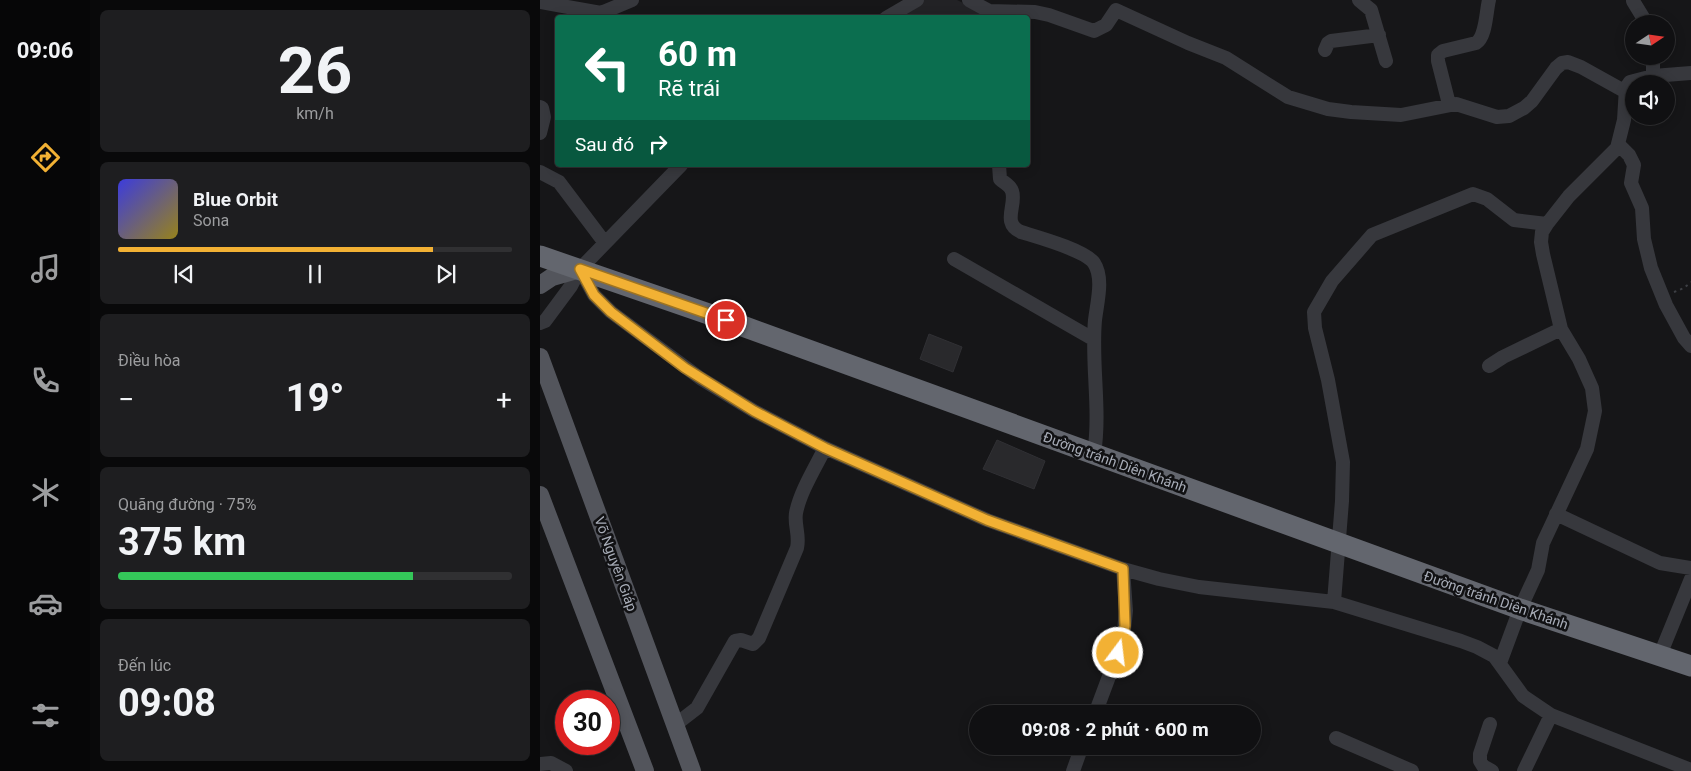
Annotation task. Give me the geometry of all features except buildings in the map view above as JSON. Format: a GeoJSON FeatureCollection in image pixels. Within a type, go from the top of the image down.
{"type":"FeatureCollection","features":[{"type":"Feature","properties":{"kind":"highway","name":"Đường tránh Diên Khánh"},"geometry":{"type":"LineString","coordinates":[[545,256],[1520,609],[1660,654],[1691,666]]}},
{"type":"Feature","properties":{"kind":"main road"},"geometry":{"type":"LineString","coordinates":[[540,285],[552,277],[580,269]]}},
{"type":"Feature","properties":{"kind":"main road","name":"Võ Nguyên Giáp"},"geometry":{"type":"LineString","coordinates":[[540,357],[692,771]]}},
{"type":"Feature","properties":{"kind":"main road"},"geometry":{"type":"LineString","coordinates":[[540,495],[645,771]]}},
{"type":"Feature","properties":{"kind":"street"},"geometry":{"type":"LineString","coordinates":[[540,2],[601,13],[632,0]]}},
{"type":"Feature","properties":{"kind":"street"},"geometry":{"type":"LineString","coordinates":[[891,15],[917,0]]}},
{"type":"Feature","properties":{"kind":"street"},"geometry":{"type":"LineString","coordinates":[[968,0],[989,14],[1035,12],[1094,31],[1106,26],[1117,5],[1188,43],[1226,58],[1288,97],[1316,106],[1351,112],[1401,115],[1449,104],[1462,105],[1477,112],[1497,117],[1509,116],[1532,101],[1556,68],[1562,63],[1568,62],[1582,67],[1625,91]]}},
{"type":"Feature","properties":{"kind":"street"},"geometry":{"type":"LineString","coordinates":[[1359,0],[1371,10],[1386,61]]}},
{"type":"Feature","properties":{"kind":"street"},"geometry":{"type":"LineString","coordinates":[[1449,104],[1438,55],[1443,51],[1480,41],[1489,0]]}},
{"type":"Feature","properties":{"kind":"street"},"geometry":{"type":"LineString","coordinates":[[1632,0],[1641,15]]}},
{"type":"Feature","properties":{"kind":"street"},"geometry":{"type":"LineString","coordinates":[[1325,50],[1331,41],[1379,35]]}},
{"type":"Feature","properties":{"kind":"street"},"geometry":{"type":"LineString","coordinates":[[1666,75],[1691,73]]}},
{"type":"Feature","properties":{"kind":"street"},"geometry":{"type":"LineString","coordinates":[[540,106],[544,117],[540,133]]}},
{"type":"Feature","properties":{"kind":"street"},"geometry":{"type":"LineString","coordinates":[[1500,663],[1520,609],[1538,570],[1542,544],[1587,449],[1596,411],[1592,388],[1580,360],[1561,329],[1541,242],[1542,232],[1569,196],[1611,156],[1618,144],[1624,120],[1625,106]]}},
{"type":"Feature","properties":{"kind":"street"},"geometry":{"type":"LineString","coordinates":[[1618,144],[1629,155],[1634,165],[1631,184],[1642,208],[1646,248],[1651,268],[1662,295],[1684,338],[1691,346]]}},
{"type":"Feature","properties":{"kind":"street"},"geometry":{"type":"LineString","coordinates":[[540,323],[545,321],[571,286],[580,269],[675,167]]}},
{"type":"Feature","properties":{"kind":"street"},"geometry":{"type":"LineString","coordinates":[[1000,167],[1000,179],[1007,184],[1012,193],[1011,220],[1015,229],[1083,253],[1095,264],[1099,282],[1093,339],[1097,432],[1094,454]]}},
{"type":"Feature","properties":{"kind":"street"},"geometry":{"type":"LineString","coordinates":[[540,172],[559,182],[605,243]]}},
{"type":"Feature","properties":{"kind":"street"},"geometry":{"type":"LineString","coordinates":[[1334,602],[1343,462],[1314,312],[1332,280],[1372,235],[1473,194],[1487,199],[1514,220],[1547,224]]}},
{"type":"Feature","properties":{"kind":"street"},"geometry":{"type":"LineString","coordinates":[[954,259],[1093,339]]}},
{"type":"Feature","properties":{"kind":"street"},"geometry":{"type":"LineString","coordinates":[[580,269],[594,295],[611,312],[685,368],[754,411],[825,448],[987,520],[1123,569],[1198,587],[1334,602],[1461,641],[1494,656],[1524,696],[1551,715],[1691,770]]}},
{"type":"Feature","properties":{"kind":"street"},"geometry":{"type":"LineString","coordinates":[[1489,366],[1503,357],[1561,329]]}},
{"type":"Feature","properties":{"kind":"street"},"geometry":{"type":"LineString","coordinates":[[675,725],[697,708],[735,641],[741,640],[753,644],[759,638],[797,548],[799,539],[796,512],[807,484],[825,448]]}},
{"type":"Feature","properties":{"kind":"street"},"geometry":{"type":"LineString","coordinates":[[1556,514],[1660,563],[1691,568]]}},
{"type":"Feature","properties":{"kind":"street"},"geometry":{"type":"LineString","coordinates":[[1098,705],[1123,639],[1126,611],[1123,569]]}},
{"type":"Feature","properties":{"kind":"street"},"geometry":{"type":"LineString","coordinates":[[1660,654],[1691,580]]}},
{"type":"Feature","properties":{"kind":"street"},"geometry":{"type":"LineString","coordinates":[[1524,771],[1551,715]]}},
{"type":"Feature","properties":{"kind":"street"},"geometry":{"type":"LineString","coordinates":[[1490,724],[1480,758],[1482,766],[1492,771]]}},
{"type":"Feature","properties":{"kind":"street"},"geometry":{"type":"LineString","coordinates":[[1336,738],[1412,771]]}},
{"type":"Feature","properties":{"kind":"street"},"geometry":{"type":"LineString","coordinates":[[1073,771],[1079,755]]}},
{"type":"Feature","properties":{"kind":"street"},"geometry":{"type":"LineString","coordinates":[[540,764],[551,763],[566,771]]}},
{"type":"Feature","properties":{"kind":"path"},"geometry":{"type":"LineString","coordinates":[[1662,295],[1680,290],[1691,282]]}},
{"type":"Feature","properties":{"kind":"shaded area"},"geometry":{"type":"Polygon","coordinates":[[[922,0],[957,0],[987,15],[903,15],[922,0]]]}},
{"type":"Feature","properties":{"kind":"route"},"geometry":{"type":"LineString","coordinates":[[726,320],[580,269],[594,295],[611,312],[685,368],[754,411],[825,448],[987,520],[1123,569],[1126,611],[1123,639],[1118,653]]}}]}
